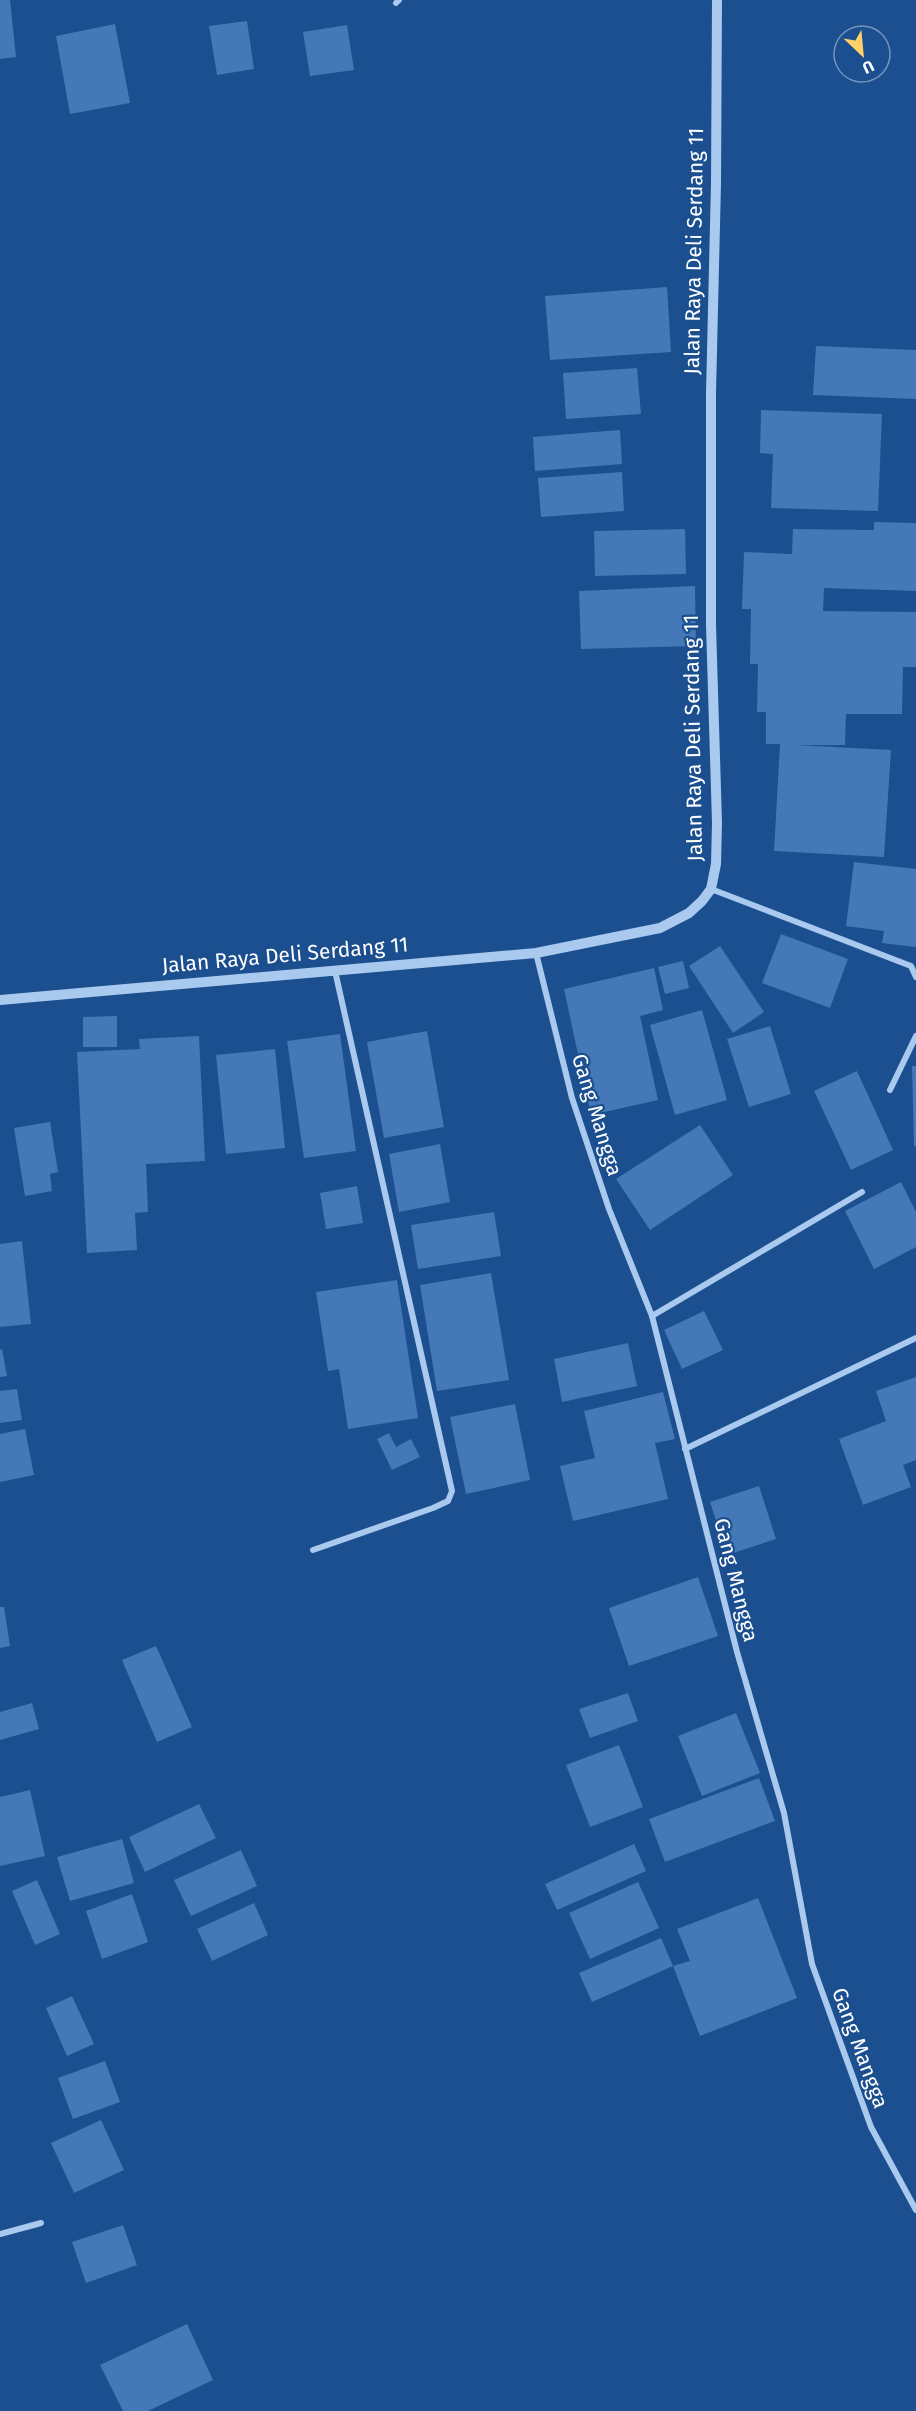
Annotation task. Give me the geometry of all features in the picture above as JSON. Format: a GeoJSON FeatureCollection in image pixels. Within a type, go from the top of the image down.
{"type":"FeatureCollection","features":[{"type":"Feature","properties":{"kind":"street","name":"Jalan Raya Deli Serdang 11"},"geometry":{"type":"LineString","coordinates":[[0,1000],[536,953],[660,928],[689,914],[711,889],[716,864],[717,823],[711,625],[711,393],[717,0]]}},
{"type":"Feature","properties":{"kind":"street"},"geometry":{"type":"LineString","coordinates":[[711,889],[913,967],[916,976]]}},
{"type":"Feature","properties":{"kind":"street","name":"Gang Mangga"},"geometry":{"type":"LineString","coordinates":[[536,953],[572,1098],[609,1209],[652,1316],[737,1652],[784,1813],[812,1964],[871,2127],[916,2210]]}},
{"type":"Feature","properties":{"kind":"street"},"geometry":{"type":"LineString","coordinates":[[313,1550],[434,1508],[448,1502],[452,1491],[336,970]]}},
{"type":"Feature","properties":{"kind":"street"},"geometry":{"type":"LineString","coordinates":[[890,1090],[916,1036]]}},
{"type":"Feature","properties":{"kind":"street"},"geometry":{"type":"LineString","coordinates":[[652,1316],[861,1192]]}},
{"type":"Feature","properties":{"kind":"street"},"geometry":{"type":"LineString","coordinates":[[686,1449],[916,1338]]}},
{"type":"Feature","properties":{"kind":"street"},"geometry":{"type":"LineString","coordinates":[[0,2234],[41,2223]]}},
{"type":"Feature","properties":{"kind":"building"},"geometry":{"type":"Polygon","coordinates":[[[0,0],[10,0],[16,57],[0,59],[0,0]]]}},
{"type":"Feature","properties":{"kind":"building"},"geometry":{"type":"Polygon","coordinates":[[[247,21],[254,69],[217,75],[209,26],[247,21]]]}},
{"type":"Feature","properties":{"kind":"building"},"geometry":{"type":"Polygon","coordinates":[[[115,24],[130,103],[70,114],[56,36],[115,24]]]}},
{"type":"Feature","properties":{"kind":"building"},"geometry":{"type":"Polygon","coordinates":[[[347,25],[354,70],[310,76],[303,32],[347,25]]]}},
{"type":"Feature","properties":{"kind":"building"},"geometry":{"type":"Polygon","coordinates":[[[667,287],[671,352],[550,360],[545,296],[667,287]]]}},
{"type":"Feature","properties":{"kind":"building"},"geometry":{"type":"Polygon","coordinates":[[[816,346],[916,350],[916,399],[813,395],[816,346]]]}},
{"type":"Feature","properties":{"kind":"building"},"geometry":{"type":"Polygon","coordinates":[[[637,368],[641,414],[566,419],[563,373],[637,368]]]}},
{"type":"Feature","properties":{"kind":"building"},"geometry":{"type":"Polygon","coordinates":[[[761,410],[882,414],[878,511],[771,508],[773,454],[760,453],[761,410]]]}},
{"type":"Feature","properties":{"kind":"building"},"geometry":{"type":"Polygon","coordinates":[[[620,430],[622,464],[535,471],[533,437],[620,430]]]}},
{"type":"Feature","properties":{"kind":"building"},"geometry":{"type":"Polygon","coordinates":[[[622,472],[624,511],[541,517],[538,478],[622,472]]]}},
{"type":"Feature","properties":{"kind":"building"},"geometry":{"type":"Polygon","coordinates":[[[874,522],[916,523],[916,591],[824,588],[823,611],[916,612],[916,667],[903,667],[902,714],[846,714],[845,745],[796,745],[891,750],[884,857],[774,851],[780,744],[766,744],[766,712],[757,712],[758,664],[750,664],[751,609],[742,609],[744,552],[792,554],[793,529],[874,530],[874,522]]]}},
{"type":"Feature","properties":{"kind":"building"},"geometry":{"type":"Polygon","coordinates":[[[685,529],[686,574],[595,576],[594,531],[685,529]]]}},
{"type":"Feature","properties":{"kind":"building"},"geometry":{"type":"Polygon","coordinates":[[[695,586],[696,646],[581,649],[579,591],[695,586]]]}},
{"type":"Feature","properties":{"kind":"building"},"geometry":{"type":"Polygon","coordinates":[[[854,862],[916,869],[916,947],[882,943],[884,931],[846,926],[854,862]]]}},
{"type":"Feature","properties":{"kind":"building"},"geometry":{"type":"Polygon","coordinates":[[[781,934],[848,959],[830,1008],[762,983],[781,934]]]}},
{"type":"Feature","properties":{"kind":"building"},"geometry":{"type":"Polygon","coordinates":[[[720,946],[764,1012],[733,1033],[689,966],[720,946]]]}},
{"type":"Feature","properties":{"kind":"building"},"geometry":{"type":"Polygon","coordinates":[[[683,961],[689,988],[665,994],[658,967],[683,961]]]}},
{"type":"Feature","properties":{"kind":"building"},"geometry":{"type":"Polygon","coordinates":[[[654,968],[663,1010],[640,1016],[658,1100],[591,1115],[564,989],[654,968]]]}},
{"type":"Feature","properties":{"kind":"building"},"geometry":{"type":"Polygon","coordinates":[[[702,1010],[727,1100],[675,1115],[650,1025],[702,1010]]]}},
{"type":"Feature","properties":{"kind":"building"},"geometry":{"type":"Polygon","coordinates":[[[117,1016],[117,1047],[83,1047],[83,1017],[117,1016]]]}},
{"type":"Feature","properties":{"kind":"building"},"geometry":{"type":"Polygon","coordinates":[[[770,1026],[791,1094],[749,1107],[727,1039],[770,1026]]]}},
{"type":"Feature","properties":{"kind":"building"},"geometry":{"type":"Polygon","coordinates":[[[427,1031],[444,1127],[384,1138],[367,1042],[427,1031]]]}},
{"type":"Feature","properties":{"kind":"building"},"geometry":{"type":"Polygon","coordinates":[[[340,1034],[356,1151],[304,1158],[287,1041],[340,1034]]]}},
{"type":"Feature","properties":{"kind":"building"},"geometry":{"type":"Polygon","coordinates":[[[199,1036],[205,1161],[146,1164],[148,1212],[135,1213],[137,1250],[87,1253],[77,1052],[140,1049],[139,1039],[199,1036]]]}},
{"type":"Feature","properties":{"kind":"building"},"geometry":{"type":"Polygon","coordinates":[[[275,1049],[285,1148],[226,1154],[216,1055],[275,1049]]]}},
{"type":"Feature","properties":{"kind":"building"},"geometry":{"type":"Polygon","coordinates":[[[912,1066],[916,1066],[916,1146],[914,1146],[912,1066]]]}},
{"type":"Feature","properties":{"kind":"building"},"geometry":{"type":"Polygon","coordinates":[[[857,1071],[893,1150],[851,1170],[814,1091],[857,1071]]]}},
{"type":"Feature","properties":{"kind":"building"},"geometry":{"type":"Polygon","coordinates":[[[50,1122],[58,1172],[50,1174],[52,1191],[25,1196],[14,1128],[50,1122]]]}},
{"type":"Feature","properties":{"kind":"building"},"geometry":{"type":"Polygon","coordinates":[[[700,1125],[733,1175],[650,1230],[616,1179],[700,1125]]]}},
{"type":"Feature","properties":{"kind":"building"},"geometry":{"type":"Polygon","coordinates":[[[440,1144],[450,1202],[399,1212],[389,1154],[440,1144]]]}},
{"type":"Feature","properties":{"kind":"building"},"geometry":{"type":"Polygon","coordinates":[[[901,1182],[916,1212],[916,1247],[874,1269],[845,1211],[901,1182]]]}},
{"type":"Feature","properties":{"kind":"building"},"geometry":{"type":"Polygon","coordinates":[[[357,1186],[363,1223],[326,1229],[320,1193],[357,1186]]]}},
{"type":"Feature","properties":{"kind":"building"},"geometry":{"type":"Polygon","coordinates":[[[494,1212],[501,1256],[418,1269],[411,1225],[494,1212]]]}},
{"type":"Feature","properties":{"kind":"building"},"geometry":{"type":"Polygon","coordinates":[[[22,1241],[31,1324],[0,1327],[0,1244],[22,1241]]]}},
{"type":"Feature","properties":{"kind":"building"},"geometry":{"type":"Polygon","coordinates":[[[491,1273],[509,1380],[437,1391],[420,1285],[491,1273]]]}},
{"type":"Feature","properties":{"kind":"building"},"geometry":{"type":"Polygon","coordinates":[[[397,1280],[418,1418],[348,1429],[339,1369],[328,1371],[316,1292],[397,1280]]]}},
{"type":"Feature","properties":{"kind":"building"},"geometry":{"type":"Polygon","coordinates":[[[704,1311],[723,1350],[682,1369],[664,1330],[704,1311]]]}},
{"type":"Feature","properties":{"kind":"building"},"geometry":{"type":"Polygon","coordinates":[[[628,1343],[637,1386],[562,1402],[554,1359],[628,1343]]]}},
{"type":"Feature","properties":{"kind":"building"},"geometry":{"type":"Polygon","coordinates":[[[2,1349],[7,1376],[0,1377],[0,1350],[2,1349]]]}},
{"type":"Feature","properties":{"kind":"building"},"geometry":{"type":"Polygon","coordinates":[[[916,1377],[916,1460],[903,1465],[911,1487],[863,1505],[839,1439],[886,1421],[876,1391],[916,1377]]]}},
{"type":"Feature","properties":{"kind":"building"},"geometry":{"type":"Polygon","coordinates":[[[17,1389],[22,1420],[0,1423],[0,1391],[17,1389]]]}},
{"type":"Feature","properties":{"kind":"building"},"geometry":{"type":"Polygon","coordinates":[[[663,1392],[675,1439],[655,1443],[668,1499],[573,1521],[560,1466],[595,1458],[584,1411],[663,1392]]]}},
{"type":"Feature","properties":{"kind":"building"},"geometry":{"type":"Polygon","coordinates":[[[515,1404],[530,1480],[466,1494],[450,1417],[515,1404]]]}},
{"type":"Feature","properties":{"kind":"building"},"geometry":{"type":"Polygon","coordinates":[[[25,1429],[34,1475],[0,1482],[0,1434],[25,1429]]]}},
{"type":"Feature","properties":{"kind":"building"},"geometry":{"type":"Polygon","coordinates":[[[389,1433],[396,1447],[411,1439],[420,1457],[392,1470],[377,1439],[389,1433]]]}},
{"type":"Feature","properties":{"kind":"building"},"geometry":{"type":"Polygon","coordinates":[[[759,1486],[776,1539],[727,1555],[710,1502],[759,1486]]]}},
{"type":"Feature","properties":{"kind":"building"},"geometry":{"type":"Polygon","coordinates":[[[698,1577],[718,1636],[629,1666],[609,1608],[698,1577]]]}},
{"type":"Feature","properties":{"kind":"building"},"geometry":{"type":"Polygon","coordinates":[[[0,1607],[4,1607],[10,1646],[0,1648],[0,1607]]]}},
{"type":"Feature","properties":{"kind":"building"},"geometry":{"type":"Polygon","coordinates":[[[156,1646],[192,1727],[157,1742],[122,1660],[156,1646]]]}},
{"type":"Feature","properties":{"kind":"building"},"geometry":{"type":"Polygon","coordinates":[[[628,1693],[638,1721],[590,1738],[579,1709],[628,1693]]]}},
{"type":"Feature","properties":{"kind":"building"},"geometry":{"type":"Polygon","coordinates":[[[32,1703],[39,1729],[0,1740],[0,1712],[32,1703]]]}},
{"type":"Feature","properties":{"kind":"building"},"geometry":{"type":"Polygon","coordinates":[[[736,1713],[760,1773],[702,1796],[678,1736],[736,1713]]]}},
{"type":"Feature","properties":{"kind":"building"},"geometry":{"type":"Polygon","coordinates":[[[619,1745],[643,1807],[590,1827],[566,1765],[619,1745]]]}},
{"type":"Feature","properties":{"kind":"building"},"geometry":{"type":"Polygon","coordinates":[[[759,1778],[775,1821],[665,1862],[649,1819],[759,1778]]]}},
{"type":"Feature","properties":{"kind":"building"},"geometry":{"type":"Polygon","coordinates":[[[30,1790],[45,1856],[0,1866],[0,1797],[30,1790]]]}},
{"type":"Feature","properties":{"kind":"building"},"geometry":{"type":"Polygon","coordinates":[[[199,1804],[216,1838],[145,1872],[129,1837],[199,1804]]]}},
{"type":"Feature","properties":{"kind":"building"},"geometry":{"type":"Polygon","coordinates":[[[122,1839],[134,1883],[70,1901],[57,1857],[122,1839]]]}},
{"type":"Feature","properties":{"kind":"building"},"geometry":{"type":"Polygon","coordinates":[[[634,1844],[646,1871],[557,1910],[545,1884],[634,1844]]]}},
{"type":"Feature","properties":{"kind":"building"},"geometry":{"type":"Polygon","coordinates":[[[241,1850],[257,1886],[191,1916],[174,1880],[241,1850]]]}},
{"type":"Feature","properties":{"kind":"building"},"geometry":{"type":"Polygon","coordinates":[[[37,1880],[60,1934],[35,1945],[12,1891],[37,1880]]]}},
{"type":"Feature","properties":{"kind":"building"},"geometry":{"type":"Polygon","coordinates":[[[638,1882],[659,1928],[590,1959],[569,1913],[638,1882]]]}},
{"type":"Feature","properties":{"kind":"building"},"geometry":{"type":"Polygon","coordinates":[[[132,1894],[148,1942],[102,1959],[86,1911],[132,1894]]]}},
{"type":"Feature","properties":{"kind":"building"},"geometry":{"type":"Polygon","coordinates":[[[758,1898],[797,1998],[700,2036],[673,1966],[690,1961],[677,1929],[758,1898]]]}},
{"type":"Feature","properties":{"kind":"building"},"geometry":{"type":"Polygon","coordinates":[[[254,1903],[268,1935],[212,1961],[197,1929],[254,1903]]]}},
{"type":"Feature","properties":{"kind":"building"},"geometry":{"type":"Polygon","coordinates":[[[661,1938],[673,1966],[592,2002],[579,1973],[661,1938]]]}},
{"type":"Feature","properties":{"kind":"building"},"geometry":{"type":"Polygon","coordinates":[[[72,1996],[94,2044],[67,2056],[46,2008],[72,1996]]]}},
{"type":"Feature","properties":{"kind":"building"},"geometry":{"type":"Polygon","coordinates":[[[105,2061],[120,2102],[73,2119],[58,2078],[105,2061]]]}},
{"type":"Feature","properties":{"kind":"building"},"geometry":{"type":"Polygon","coordinates":[[[101,2120],[124,2170],[74,2193],[51,2143],[101,2120]]]}},
{"type":"Feature","properties":{"kind":"building"},"geometry":{"type":"Polygon","coordinates":[[[123,2225],[137,2265],[86,2283],[72,2242],[123,2225]]]}},
{"type":"Feature","properties":{"kind":"building"},"geometry":{"type":"Polygon","coordinates":[[[187,2324],[213,2380],[148,2411],[123,2411],[100,2365],[187,2324]]]}}]}
